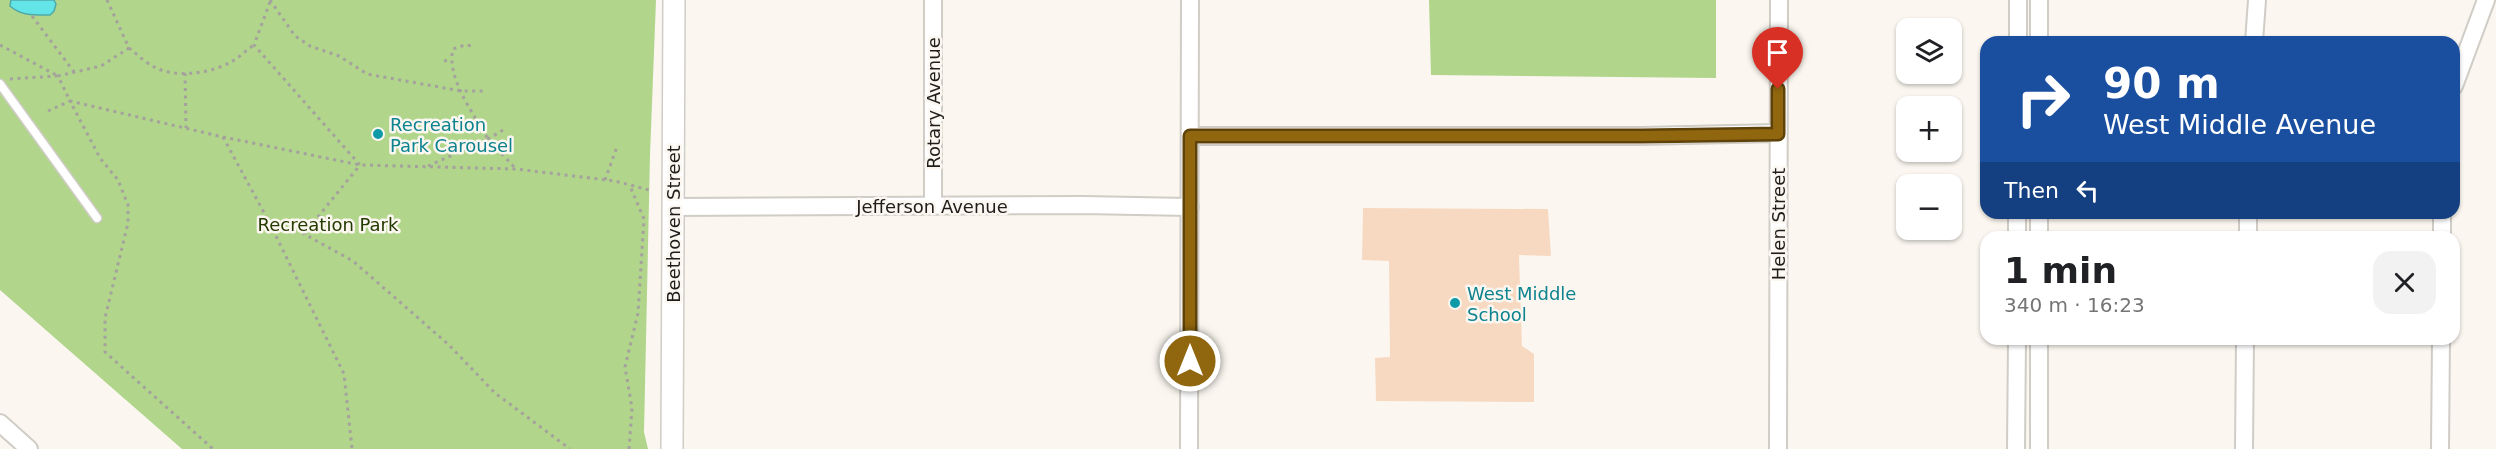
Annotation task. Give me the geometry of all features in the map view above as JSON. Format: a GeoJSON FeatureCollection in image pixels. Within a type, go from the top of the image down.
{"type":"FeatureCollection","features":[{"type":"Feature","properties":{"kind":"street","name":"Beethoven Street"},"geometry":{"type":"LineString","coordinates":[[672,449],[674,0]]}},
{"type":"Feature","properties":{"kind":"street","name":"Rotary Avenue"},"geometry":{"type":"LineString","coordinates":[[933,0],[933,206]]}},
{"type":"Feature","properties":{"kind":"street"},"geometry":{"type":"LineString","coordinates":[[1189,449],[1190,0]]}},
{"type":"Feature","properties":{"kind":"street","name":"Helen Street"},"geometry":{"type":"LineString","coordinates":[[1779,0],[1779,449]]}},
{"type":"Feature","properties":{"kind":"street"},"geometry":{"type":"LineString","coordinates":[[2018,0],[2018,36]]}},
{"type":"Feature","properties":{"kind":"street"},"geometry":{"type":"LineString","coordinates":[[2039,0],[2039,36]]}},
{"type":"Feature","properties":{"kind":"street"},"geometry":{"type":"LineString","coordinates":[[2254,36],[2257,0]]}},
{"type":"Feature","properties":{"kind":"street"},"geometry":{"type":"LineString","coordinates":[[2460,70],[2486,0]]}},
{"type":"Feature","properties":{"kind":"street"},"geometry":{"type":"LineString","coordinates":[[1190,136],[1778,134]]}},
{"type":"Feature","properties":{"kind":"street","name":"Jefferson Avenue"},"geometry":{"type":"LineString","coordinates":[[673,207],[1190,207]]}},
{"type":"Feature","properties":{"kind":"street"},"geometry":{"type":"LineString","coordinates":[[2016,449],[2017,345]]}},
{"type":"Feature","properties":{"kind":"street"},"geometry":{"type":"LineString","coordinates":[[2039,345],[2039,449]]}},
{"type":"Feature","properties":{"kind":"street"},"geometry":{"type":"LineString","coordinates":[[2244,449],[2245,345]]}},
{"type":"Feature","properties":{"kind":"street"},"geometry":{"type":"LineString","coordinates":[[2440,449],[2441,345]]}},
{"type":"Feature","properties":{"kind":"street"},"geometry":{"type":"LineString","coordinates":[[0,423],[29,449]]}},
{"type":"Feature","properties":{"kind":"lane"},"geometry":{"type":"LineString","coordinates":[[3,83],[97,218]]}},
{"type":"Feature","properties":{"kind":"path"},"geometry":{"type":"LineString","coordinates":[[107,0],[129,48],[161,70],[185,73],[207,71],[232,62],[254,45],[270,1]]}},
{"type":"Feature","properties":{"kind":"path"},"geometry":{"type":"LineString","coordinates":[[270,1],[295,36],[310,46],[339,56],[367,74],[461,91],[484,91]]}},
{"type":"Feature","properties":{"kind":"path"},"geometry":{"type":"LineString","coordinates":[[32,16],[74,72]]}},
{"type":"Feature","properties":{"kind":"path"},"geometry":{"type":"LineString","coordinates":[[0,45],[58,76],[100,158],[118,180],[128,205],[128,223],[105,318],[105,352],[213,449]]}},
{"type":"Feature","properties":{"kind":"path"},"geometry":{"type":"LineString","coordinates":[[254,45],[360,165]]}},
{"type":"Feature","properties":{"kind":"path"},"geometry":{"type":"LineString","coordinates":[[474,46],[465,45],[453,49],[450,60],[461,91],[488,139],[516,169]]}},
{"type":"Feature","properties":{"kind":"path"},"geometry":{"type":"LineString","coordinates":[[3,83],[11,78],[58,76],[101,66],[129,48]]}},
{"type":"Feature","properties":{"kind":"path"},"geometry":{"type":"LineString","coordinates":[[444,61],[450,60]]}},
{"type":"Feature","properties":{"kind":"path"},"geometry":{"type":"LineString","coordinates":[[185,73],[186,128]]}},
{"type":"Feature","properties":{"kind":"path"},"geometry":{"type":"LineString","coordinates":[[48,111],[70,101],[223,137],[360,165],[516,169],[605,180],[649,190]]}},
{"type":"Feature","properties":{"kind":"path"},"geometry":{"type":"LineString","coordinates":[[426,167],[503,130]]}},
{"type":"Feature","properties":{"kind":"path"},"geometry":{"type":"LineString","coordinates":[[223,137],[268,220],[344,374],[352,449]]}},
{"type":"Feature","properties":{"kind":"path"},"geometry":{"type":"LineString","coordinates":[[605,180],[617,147]]}},
{"type":"Feature","properties":{"kind":"path"},"geometry":{"type":"LineString","coordinates":[[360,165],[304,234],[353,261],[449,345],[495,393],[570,449]]}},
{"type":"Feature","properties":{"kind":"path"},"geometry":{"type":"LineString","coordinates":[[629,449],[632,408],[625,367],[638,313],[644,219],[630,185]]}},
{"type":"Feature","properties":{"kind":"green space","name":"Recreation Park"},"geometry":{"type":"Polygon","coordinates":[[[0,0],[656,0],[644,432],[648,449],[182,449],[0,290],[0,0]]]}},
{"type":"Feature","properties":{"kind":"green space"},"geometry":{"type":"Polygon","coordinates":[[[1429,0],[1716,0],[1716,78],[1431,75],[1429,0]]]}},
{"type":"Feature","properties":{"kind":"water"},"geometry":{"type":"Polygon","coordinates":[[[11,0],[54,0],[56,4],[50,15],[34,15],[14,9],[10,6],[11,0]]]}},
{"type":"Feature","properties":{"kind":"building","name":"West Middle School"},"geometry":{"type":"Polygon","coordinates":[[[1363,208],[1548,209],[1551,256],[1519,255],[1522,346],[1534,354],[1534,402],[1376,401],[1375,358],[1390,357],[1389,261],[1362,260],[1363,208]]]}},
{"type":"Feature","properties":{"kind":"place","name":"Recreation Park Carousel"},"geometry":{"type":"Point","coordinates":[378,134]}},
{"type":"Feature","properties":{"kind":"place","name":"West Middle School"},"geometry":{"type":"Point","coordinates":[1455,303]}},
{"type":"Feature","properties":{"kind":"route"},"geometry":{"type":"LineString","coordinates":[[1190,361],[1190,136],[1778,134],[1778,89]]}}]}
